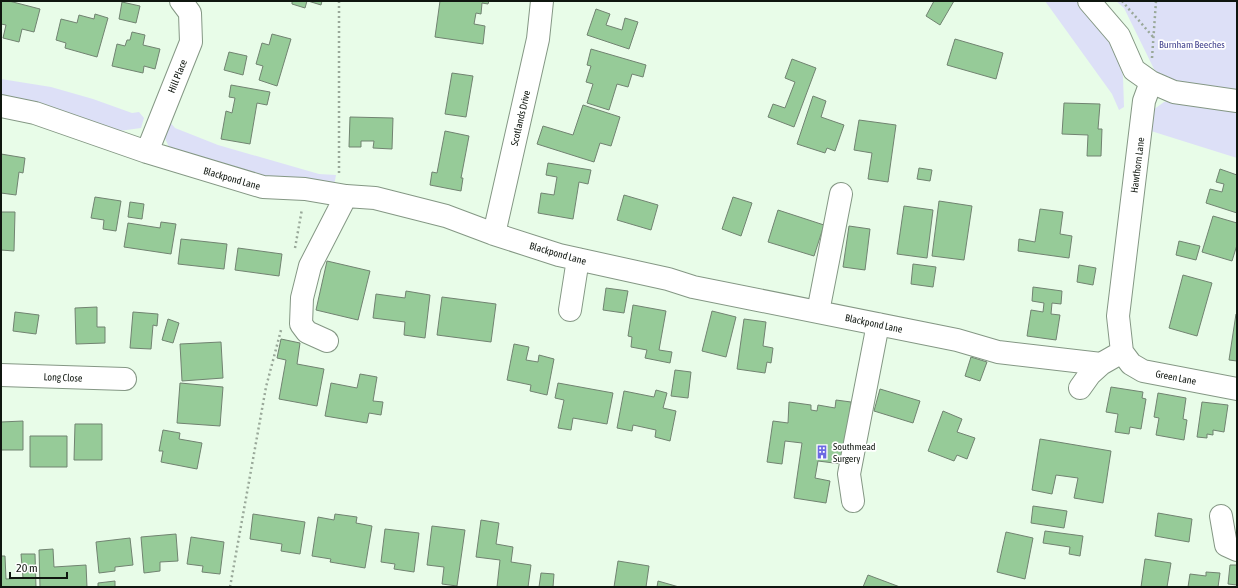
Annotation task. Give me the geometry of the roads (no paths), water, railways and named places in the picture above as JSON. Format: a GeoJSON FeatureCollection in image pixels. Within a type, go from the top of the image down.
{"type":"FeatureCollection","features":[{"type":"Feature","properties":{"kind":"street","name":"Hill Place"},"geometry":{"type":"LineString","coordinates":[[147,152],[191,42],[190,12],[181,1]]}},
{"type":"Feature","properties":{"kind":"street","name":"Scotlands Drive"},"geometry":{"type":"LineString","coordinates":[[494,234],[538,39],[542,1]]}},
{"type":"Feature","properties":{"kind":"street"},"geometry":{"type":"LineString","coordinates":[[1088,1],[1119,36],[1134,70],[1151,82],[1174,92],[1237,101]]}},
{"type":"Feature","properties":{"kind":"street","name":"Hawthorn Lane"},"geometry":{"type":"LineString","coordinates":[[1122,352],[1118,316],[1144,101],[1151,82]]}},
{"type":"Feature","properties":{"kind":"street","name":"Blackpond Lane"},"geometry":{"type":"LineString","coordinates":[[1,106],[36,113],[147,152],[263,187],[305,189],[375,198],[446,216],[494,234],[559,255],[694,287],[957,340],[998,352],[1101,364]]}},
{"type":"Feature","properties":{"kind":"street"},"geometry":{"type":"LineString","coordinates":[[818,312],[840,194]]}},
{"type":"Feature","properties":{"kind":"street"},"geometry":{"type":"LineString","coordinates":[[327,341],[306,332],[301,324],[302,298],[310,266],[343,195]]}},
{"type":"Feature","properties":{"kind":"street"},"geometry":{"type":"LineString","coordinates":[[570,310],[578,259]]}},
{"type":"Feature","properties":{"kind":"street"},"geometry":{"type":"LineString","coordinates":[[853,501],[849,474],[878,324]]}},
{"type":"Feature","properties":{"kind":"street"},"geometry":{"type":"LineString","coordinates":[[1080,388],[1090,374],[1101,364],[1122,352]]}},
{"type":"Feature","properties":{"kind":"street","name":"Green Lane"},"geometry":{"type":"LineString","coordinates":[[1122,352],[1132,364],[1143,371],[1237,389]]}},
{"type":"Feature","properties":{"kind":"street","name":"Long Close"},"geometry":{"type":"LineString","coordinates":[[1,375],[125,379]]}},
{"type":"Feature","properties":{"kind":"street"},"geometry":{"type":"LineString","coordinates":[[1221,516],[1226,545],[1237,550]]}},
{"type":"Feature","properties":{"kind":"place","name":"Southmead Surgery"},"geometry":{"type":"Point","coordinates":[822,452]}},
{"type":"Feature","properties":{"kind":"park label","name":"Burnham Beeches"},"geometry":{"type":"Point","coordinates":[1192,44]}}]}
